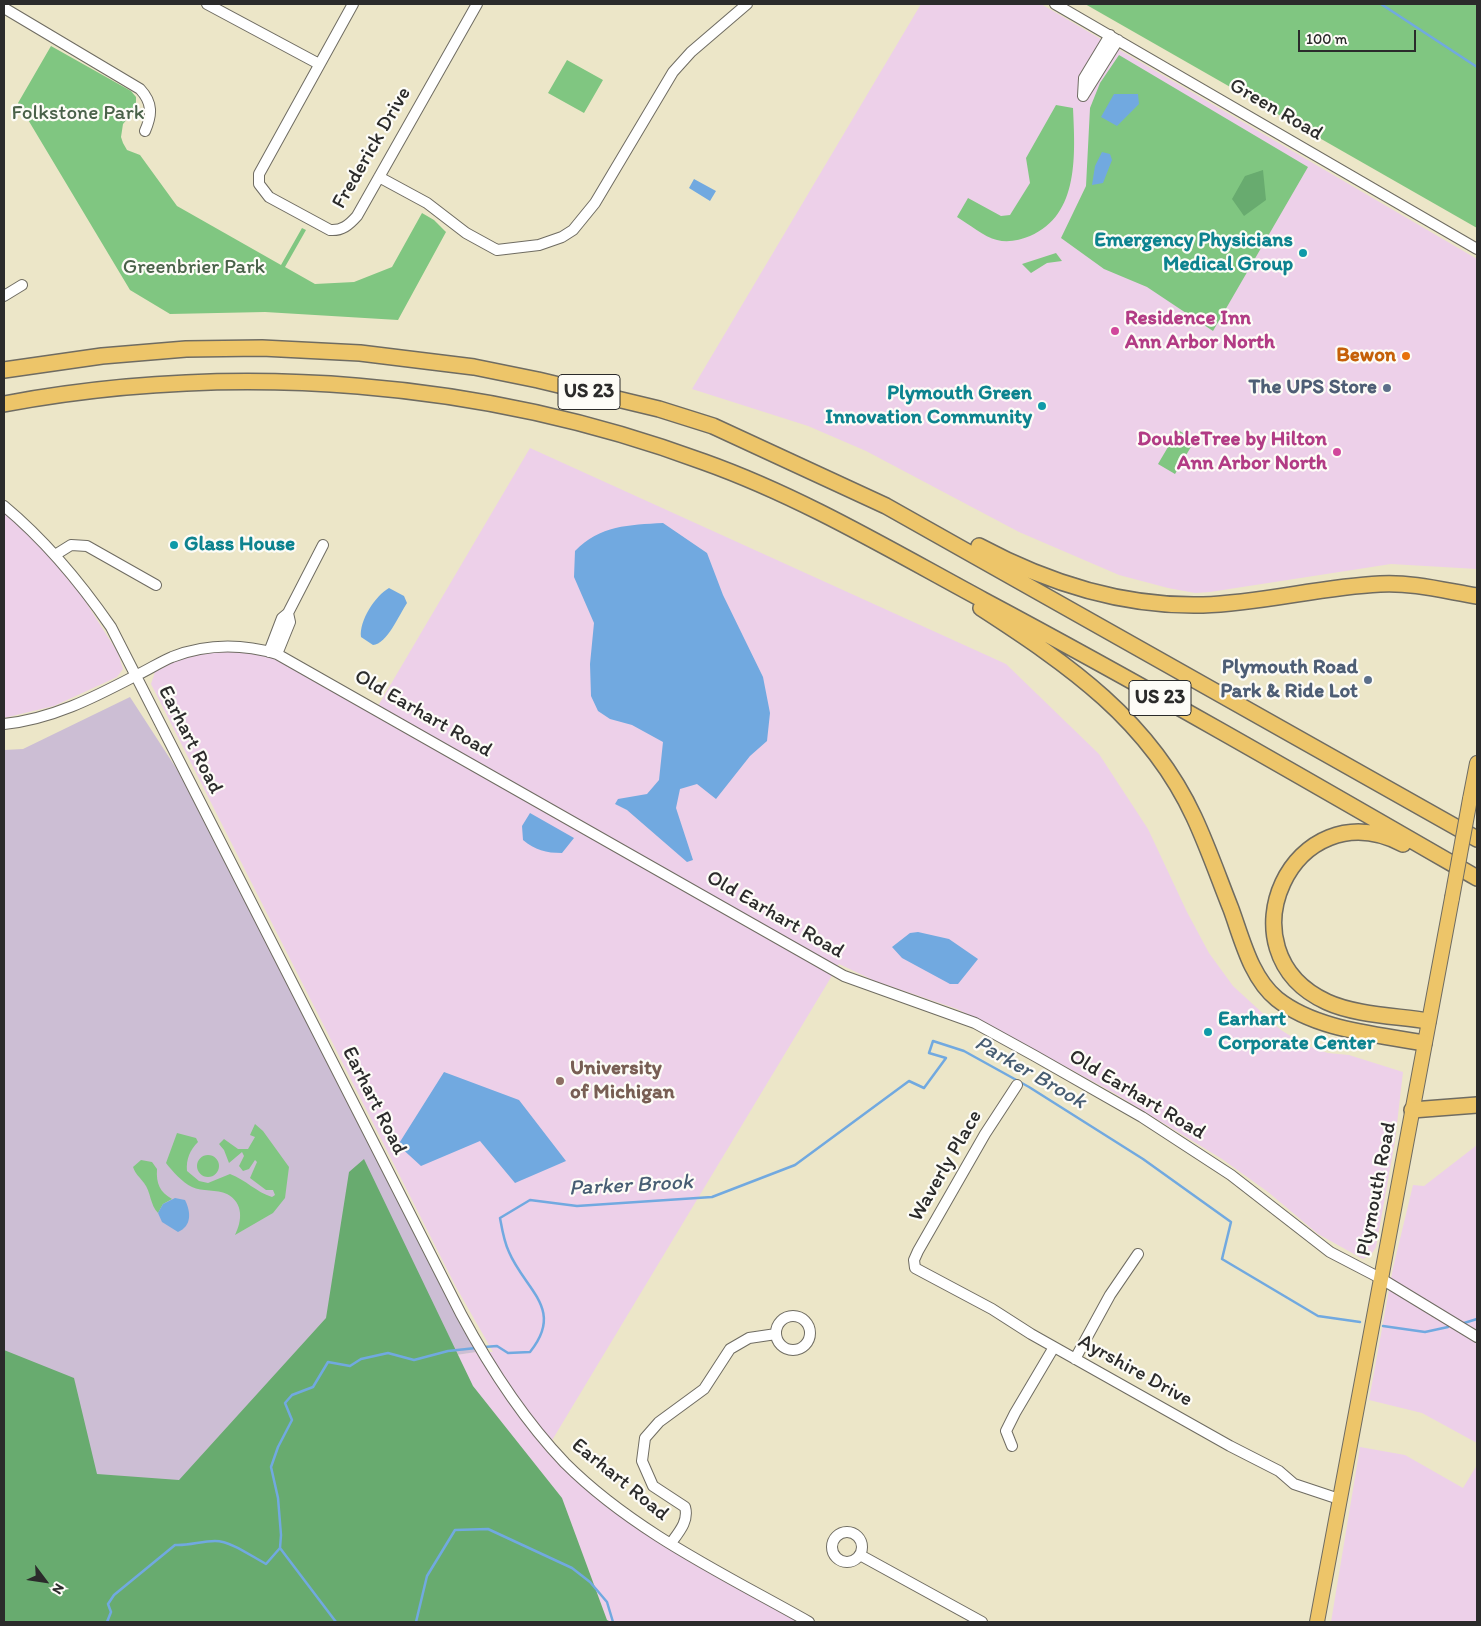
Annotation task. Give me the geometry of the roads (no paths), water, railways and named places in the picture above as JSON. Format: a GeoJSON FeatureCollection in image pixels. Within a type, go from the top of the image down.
{"type":"FeatureCollection","features":[{"type":"Feature","properties":{"kind":"highway","name":"US 23"},"geometry":{"type":"LineString","coordinates":[[4,370],[102,356],[186,349],[270,348],[360,353],[474,367],[538,380],[659,409],[713,426],[893,510],[1477,839]]}},
{"type":"Feature","properties":{"kind":"highway","name":"US 23"},"geometry":{"type":"LineString","coordinates":[[4,404],[86,391],[188,383],[326,384],[448,397],[558,418],[674,451],[708,463],[799,502],[888,548],[1037,628],[1477,879]]}},
{"type":"Feature","properties":{"kind":"highway"},"geometry":{"type":"LineString","coordinates":[[713,426],[771,444],[855,480],[1036,573],[1093,592],[1161,603],[1203,605],[1246,601],[1328,588],[1382,584],[1477,596]]}},
{"type":"Feature","properties":{"kind":"highway"},"geometry":{"type":"LineString","coordinates":[[888,548],[1079,675],[1135,727],[1165,767],[1194,817],[1247,953],[1263,985],[1276,998],[1298,1014],[1317,1022],[1424,1043]]}},
{"type":"Feature","properties":{"kind":"highway"},"geometry":{"type":"LineString","coordinates":[[1428,1021],[1328,1003],[1310,992],[1292,976],[1278,950],[1274,927],[1275,902],[1283,878],[1300,856],[1318,844],[1340,835],[1364,832],[1392,839],[1477,879]]}},
{"type":"Feature","properties":{"kind":"highway"},"geometry":{"type":"LineString","coordinates":[[1412,1110],[1477,1105]]}},
{"type":"Feature","properties":{"kind":"main road","name":"Plymouth Road"},"geometry":{"type":"LineString","coordinates":[[1317,1622],[1477,763]]}},
{"type":"Feature","properties":{"kind":"street"},"geometry":{"type":"LineString","coordinates":[[208,4],[222,7],[319,64],[353,4]]}},
{"type":"Feature","properties":{"kind":"street","name":"Frederick Drive"},"geometry":{"type":"LineString","coordinates":[[319,64],[263,163],[259,174],[259,184],[269,197],[330,230],[338,231],[351,223],[477,4]]}},
{"type":"Feature","properties":{"kind":"street"},"geometry":{"type":"LineString","coordinates":[[379,177],[427,203],[466,234],[497,250],[524,248],[550,242],[573,230],[595,203],[673,72],[691,52],[747,4]]}},
{"type":"Feature","properties":{"kind":"street","name":"Green Road"},"geometry":{"type":"LineString","coordinates":[[1055,4],[1477,249]]}},
{"type":"Feature","properties":{"kind":"street"},"geometry":{"type":"LineString","coordinates":[[4,8],[140,89],[148,97],[150,106],[151,118],[145,132]]}},
{"type":"Feature","properties":{"kind":"street"},"geometry":{"type":"LineString","coordinates":[[1114,38],[1083,96],[1084,78],[1114,38]]}},
{"type":"Feature","properties":{"kind":"street"},"geometry":{"type":"LineString","coordinates":[[4,296],[22,285]]}},
{"type":"Feature","properties":{"kind":"street","name":"Earhart Road"},"geometry":{"type":"LineString","coordinates":[[4,506],[55,556],[88,594],[111,627],[476,1343],[534,1428],[566,1463],[611,1502],[671,1543],[809,1622]]}},
{"type":"Feature","properties":{"kind":"street"},"geometry":{"type":"LineString","coordinates":[[55,556],[70,545],[87,546],[156,585]]}},
{"type":"Feature","properties":{"kind":"street"},"geometry":{"type":"LineString","coordinates":[[273,653],[290,622],[288,613],[323,545]]}},
{"type":"Feature","properties":{"kind":"street","name":"Old Earhart Road"},"geometry":{"type":"LineString","coordinates":[[4,724],[26,722],[55,714],[137,676],[172,657],[208,648],[235,646],[273,653],[844,976],[975,1023],[1035,1056],[1142,1117],[1231,1175],[1330,1252],[1380,1278],[1477,1337]]}},
{"type":"Feature","properties":{"kind":"street","name":"Waverly Place"},"geometry":{"type":"LineString","coordinates":[[916,1268],[914,1260],[918,1251],[985,1134],[1017,1085]]}},
{"type":"Feature","properties":{"kind":"street"},"geometry":{"type":"LineString","coordinates":[[1075,1359],[1110,1296],[1138,1254]]}},
{"type":"Feature","properties":{"kind":"street","name":"Ayrshire Drive"},"geometry":{"type":"LineString","coordinates":[[916,1268],[992,1309],[1075,1359],[1279,1471],[1294,1484],[1339,1499]]}},
{"type":"Feature","properties":{"kind":"street"},"geometry":{"type":"LineString","coordinates":[[671,1543],[685,1523],[687,1513],[685,1507],[653,1486],[642,1461],[645,1438],[652,1428],[704,1389],[730,1350],[750,1338],[776,1334]]}},
{"type":"Feature","properties":{"kind":"street"},"geometry":{"type":"LineString","coordinates":[[1012,1446],[1006,1431],[1054,1347]]}},
{"type":"Feature","properties":{"kind":"street"},"geometry":{"type":"LineString","coordinates":[[860,1555],[982,1622]]}},
{"type":"Feature","properties":{"kind":"water"},"geometry":{"type":"Polygon","coordinates":[[[1114,94],[1138,94],[1139,104],[1117,126],[1101,117],[1114,94]]]}},
{"type":"Feature","properties":{"kind":"water"},"geometry":{"type":"Polygon","coordinates":[[[1102,152],[1110,154],[1112,160],[1103,183],[1092,185],[1095,166],[1102,152]]]}},
{"type":"Feature","properties":{"kind":"water"},"geometry":{"type":"Polygon","coordinates":[[[694,179],[716,191],[710,201],[689,188],[694,179]]]}},
{"type":"Feature","properties":{"kind":"water"},"geometry":{"type":"Polygon","coordinates":[[[663,523],[707,553],[723,595],[763,677],[770,713],[767,741],[750,756],[716,799],[697,784],[680,789],[676,808],[693,860],[687,862],[627,810],[615,804],[618,799],[647,794],[659,780],[663,742],[632,725],[610,719],[598,711],[591,696],[590,664],[594,623],[574,577],[575,551],[585,542],[605,531],[616,528],[663,523]]]}},
{"type":"Feature","properties":{"kind":"water"},"geometry":{"type":"Polygon","coordinates":[[[389,588],[404,596],[407,603],[388,634],[383,640],[373,645],[361,637],[361,631],[365,617],[373,603],[389,588]]]}},
{"type":"Feature","properties":{"kind":"water"},"geometry":{"type":"Polygon","coordinates":[[[530,813],[574,838],[562,853],[541,850],[523,840],[522,826],[530,813]]]}},
{"type":"Feature","properties":{"kind":"water"},"geometry":{"type":"Polygon","coordinates":[[[918,932],[949,939],[978,959],[958,984],[950,984],[902,958],[892,947],[910,933],[918,932]]]}},
{"type":"Feature","properties":{"kind":"water"},"geometry":{"type":"Polygon","coordinates":[[[444,1072],[519,1100],[566,1161],[515,1183],[480,1141],[421,1166],[398,1145],[444,1072]]]}},
{"type":"Feature","properties":{"kind":"water"},"geometry":{"type":"Polygon","coordinates":[[[175,1198],[185,1200],[189,1214],[186,1226],[178,1232],[162,1222],[158,1213],[163,1204],[175,1198]]]}},
{"type":"Feature","properties":{"kind":"waterway"},"geometry":{"type":"LineString","coordinates":[[1381,4],[1477,67]]}},
{"type":"Feature","properties":{"kind":"waterway","name":"Parker Brook"},"geometry":{"type":"LineString","coordinates":[[484,1347],[497,1346],[508,1353],[530,1352],[540,1337],[544,1324],[543,1311],[539,1300],[507,1248],[500,1218],[530,1200],[577,1206],[712,1197],[795,1165],[909,1081],[924,1088],[946,1058],[929,1053],[933,1041],[964,1051],[1029,1087],[1143,1159],[1231,1222],[1222,1259],[1318,1316],[1360,1322]]}},
{"type":"Feature","properties":{"kind":"waterway","name":"Parker Brook"},"geometry":{"type":"LineString","coordinates":[[1464,1323],[1477,1319]]}},
{"type":"Feature","properties":{"kind":"waterway","name":"Parker Brook"},"geometry":{"type":"LineString","coordinates":[[1383,1326],[1425,1332],[1448,1327]]}},
{"type":"Feature","properties":{"kind":"waterway","name":"Parker Brook"},"geometry":{"type":"LineString","coordinates":[[107,1622],[111,1612],[108,1604],[114,1595],[175,1545],[210,1541],[228,1543],[266,1564],[280,1548],[281,1535],[278,1498],[271,1467],[278,1447],[292,1420],[285,1403],[292,1395],[313,1387],[328,1362],[350,1366],[361,1359],[388,1353],[414,1360],[448,1351],[476,1348]]}},
{"type":"Feature","properties":{"kind":"waterway"},"geometry":{"type":"LineString","coordinates":[[416,1622],[427,1576],[455,1530],[488,1529],[572,1568],[590,1582],[607,1602],[613,1622]]}},
{"type":"Feature","properties":{"kind":"waterway"},"geometry":{"type":"LineString","coordinates":[[280,1548],[336,1622]]}},
{"type":"Feature","properties":{"kind":"place","name":"Emergency Physicians Medical Group"},"geometry":{"type":"Point","coordinates":[1303,253]}},
{"type":"Feature","properties":{"kind":"place","name":"Residence Inn Ann Arbor North"},"geometry":{"type":"Point","coordinates":[1115,331]}},
{"type":"Feature","properties":{"kind":"place","name":"Bewon"},"geometry":{"type":"Point","coordinates":[1406,356]}},
{"type":"Feature","properties":{"kind":"place","name":"The UPS Store"},"geometry":{"type":"Point","coordinates":[1387,388]}},
{"type":"Feature","properties":{"kind":"place","name":"Plymouth Green Innovation Community"},"geometry":{"type":"Point","coordinates":[1042,406]}},
{"type":"Feature","properties":{"kind":"place","name":"DoubleTree by Hilton Ann Arbor North"},"geometry":{"type":"Point","coordinates":[1337,452]}},
{"type":"Feature","properties":{"kind":"place","name":"Glass House"},"geometry":{"type":"Point","coordinates":[174,545]}},
{"type":"Feature","properties":{"kind":"place","name":"Plymouth Road Park & Ride Lot"},"geometry":{"type":"Point","coordinates":[1368,680]}},
{"type":"Feature","properties":{"kind":"place","name":"Earhart Corporate Center"},"geometry":{"type":"Point","coordinates":[1208,1032]}},
{"type":"Feature","properties":{"kind":"place","name":"University of Michigan"},"geometry":{"type":"Point","coordinates":[560,1081]}},
{"type":"Feature","properties":{"kind":"park label","name":"Folkstone Park"},"geometry":{"type":"Point","coordinates":[78,114]}},
{"type":"Feature","properties":{"kind":"park label","name":"Greenbrier Park"},"geometry":{"type":"Point","coordinates":[194,268]}}]}
